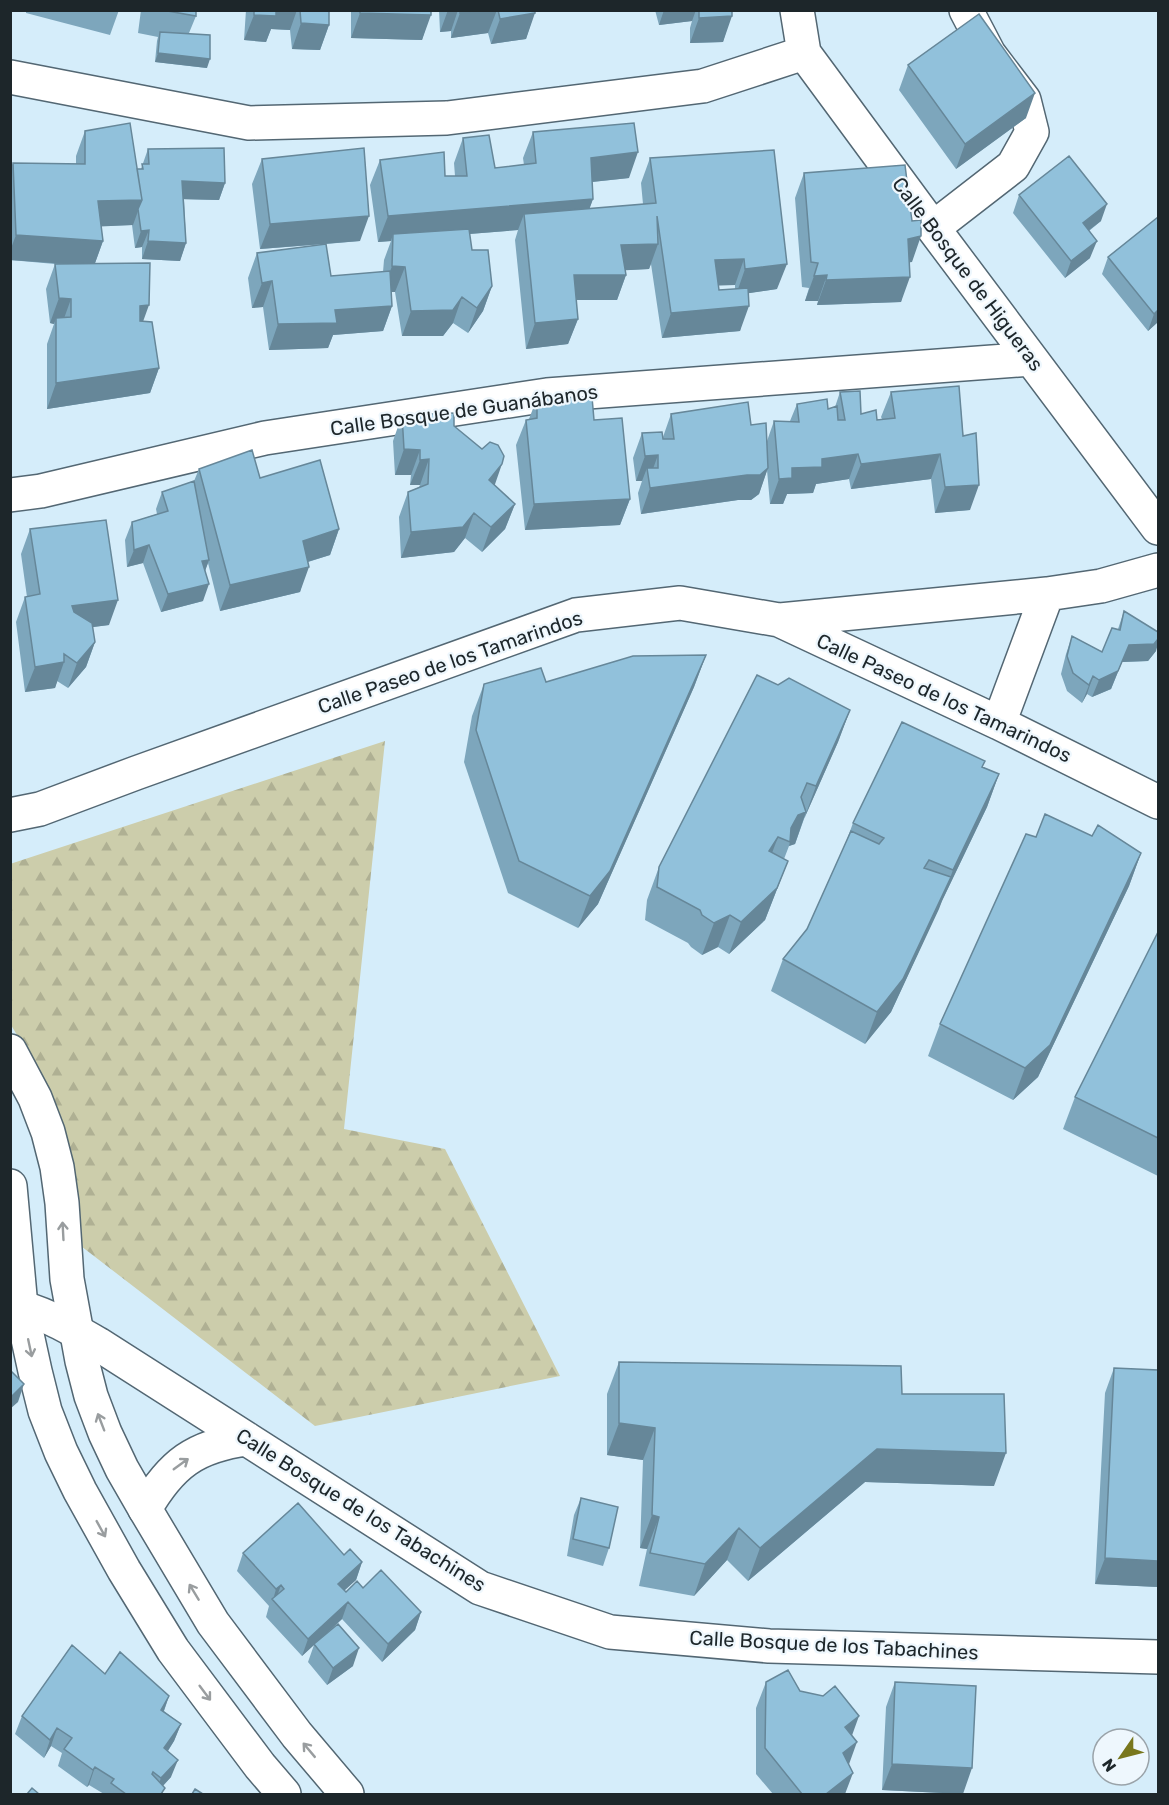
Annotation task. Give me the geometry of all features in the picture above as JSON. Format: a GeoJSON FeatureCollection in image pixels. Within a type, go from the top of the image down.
{"type":"FeatureCollection","features":[{"type":"Feature","properties":{"kind":"street","name":"Calle Bosque de Higueras"},"geometry":{"type":"LineString","coordinates":[[796,10],[804,53],[1158,528]]}},
{"type":"Feature","properties":{"kind":"street"},"geometry":{"type":"LineString","coordinates":[[933,228],[1013,166],[1032,132],[1024,100],[989,54],[966,10]]}},
{"type":"Feature","properties":{"kind":"street"},"geometry":{"type":"LineString","coordinates":[[10,77],[249,123],[447,118],[703,86],[804,53]]}},
{"type":"Feature","properties":{"kind":"street","name":"Calle Bosque de Guanábanos"},"geometry":{"type":"LineString","coordinates":[[10,495],[41,491],[265,438],[547,395],[1031,359]]}},
{"type":"Feature","properties":{"kind":"street"},"geometry":{"type":"LineString","coordinates":[[779,620],[1047,594],[1101,586],[1158,570]]}},
{"type":"Feature","properties":{"kind":"street"},"geometry":{"type":"LineString","coordinates":[[999,723],[1047,594]]}},
{"type":"Feature","properties":{"kind":"street","name":"Calle Paseo de los Tamarindos"},"geometry":{"type":"LineString","coordinates":[[10,828],[25,812],[576,615],[680,603],[779,620],[999,723],[1158,802]]}},
{"type":"Feature","properties":{"kind":"street"},"geometry":{"type":"LineString","coordinates":[[10,1051],[35,1098],[48,1132],[57,1167],[67,1278],[76,1332],[91,1396],[118,1460],[213,1623],[297,1736],[347,1794]]}},
{"type":"Feature","properties":{"kind":"street"},"geometry":{"type":"LineString","coordinates":[[10,1186],[16,1306],[45,1411],[61,1452],[124,1570],[173,1650],[260,1766],[284,1794]]}},
{"type":"Feature","properties":{"kind":"street","name":"Calle Bosque de los Tabachines"},"geometry":{"type":"LineString","coordinates":[[16,1306],[43,1315],[127,1362],[480,1588],[610,1632],[769,1646],[1158,1657]]}},
{"type":"Feature","properties":{"kind":"street"},"geometry":{"type":"LineString","coordinates":[[145,1509],[158,1487],[172,1470],[191,1456],[227,1442],[247,1439]]}},
{"type":"Feature","properties":{"kind":"green space"},"geometry":{"type":"Polygon","coordinates":[[[385,741],[344,1129],[445,1149],[560,1376],[315,1426],[77,1243],[32,1060],[11,1025],[10,864],[385,741]]]}},
{"type":"Feature","properties":{"kind":"building"},"geometry":{"type":"Polygon","coordinates":[[[162,10],[196,10],[196,16],[162,10]]]}},
{"type":"Feature","properties":{"kind":"building"},"geometry":{"type":"Polygon","coordinates":[[[254,10],[276,10],[276,16],[254,15],[254,10]]]}},
{"type":"Feature","properties":{"kind":"building"},"geometry":{"type":"Polygon","coordinates":[[[300,10],[329,10],[329,25],[301,23],[300,10]]]}},
{"type":"Feature","properties":{"kind":"building"},"geometry":{"type":"Polygon","coordinates":[[[360,10],[431,10],[431,15],[360,13],[360,10]]]}},
{"type":"Feature","properties":{"kind":"building"},"geometry":{"type":"Polygon","coordinates":[[[460,10],[478,10],[460,13],[460,10]]]}},
{"type":"Feature","properties":{"kind":"building"},"geometry":{"type":"Polygon","coordinates":[[[498,10],[535,10],[535,13],[500,19],[498,10]]]}},
{"type":"Feature","properties":{"kind":"building"},"geometry":{"type":"Polygon","coordinates":[[[699,10],[732,10],[732,16],[699,18],[699,10]]]}},
{"type":"Feature","properties":{"kind":"building"},"geometry":{"type":"Polygon","coordinates":[[[979,14],[1035,93],[965,144],[908,65],[979,14]]]}},
{"type":"Feature","properties":{"kind":"building"},"geometry":{"type":"Polygon","coordinates":[[[160,32],[210,35],[210,59],[158,53],[160,32]]]}},
{"type":"Feature","properties":{"kind":"building"},"geometry":{"type":"Polygon","coordinates":[[[130,123],[142,200],[98,201],[103,241],[16,235],[13,163],[85,164],[85,131],[130,123]]]}},
{"type":"Feature","properties":{"kind":"building"},"geometry":{"type":"Polygon","coordinates":[[[634,123],[638,152],[591,158],[593,199],[388,216],[380,160],[444,152],[445,176],[467,176],[463,138],[489,135],[495,168],[536,163],[533,132],[634,123]]]}},
{"type":"Feature","properties":{"kind":"building"},"geometry":{"type":"Polygon","coordinates":[[[224,148],[225,183],[182,181],[186,243],[148,241],[149,230],[141,231],[138,209],[142,200],[137,169],[143,169],[142,164],[149,164],[148,149],[224,148]]]}},
{"type":"Feature","properties":{"kind":"building"},"geometry":{"type":"Polygon","coordinates":[[[364,148],[369,216],[270,224],[262,159],[364,148]]]}},
{"type":"Feature","properties":{"kind":"building"},"geometry":{"type":"Polygon","coordinates":[[[774,150],[787,264],[745,269],[744,259],[715,260],[719,290],[748,288],[749,306],[671,313],[657,216],[658,244],[621,245],[626,275],[574,275],[578,319],[535,323],[524,214],[656,203],[650,158],[774,150]]]}},
{"type":"Feature","properties":{"kind":"building"},"geometry":{"type":"Polygon","coordinates":[[[1069,156],[1107,204],[1083,223],[1097,241],[1071,261],[1019,195],[1069,156]]]}},
{"type":"Feature","properties":{"kind":"building"},"geometry":{"type":"Polygon","coordinates":[[[905,165],[912,221],[921,220],[921,236],[908,239],[910,277],[826,280],[827,275],[814,276],[818,263],[811,262],[804,173],[905,165]]]}},
{"type":"Feature","properties":{"kind":"building"},"geometry":{"type":"Polygon","coordinates":[[[1158,217],[1158,310],[1154,314],[1108,257],[1158,217]]]}},
{"type":"Feature","properties":{"kind":"building"},"geometry":{"type":"Polygon","coordinates":[[[469,229],[472,250],[488,250],[492,286],[477,308],[462,297],[453,310],[411,311],[405,267],[392,266],[393,234],[469,229]]]}},
{"type":"Feature","properties":{"kind":"building"},"geometry":{"type":"Polygon","coordinates":[[[326,244],[331,276],[390,271],[392,306],[335,310],[337,323],[278,324],[272,281],[262,283],[257,253],[326,244]]]}},
{"type":"Feature","properties":{"kind":"building"},"geometry":{"type":"Polygon","coordinates":[[[150,263],[149,305],[140,306],[140,321],[152,322],[159,368],[56,383],[56,318],[71,317],[71,299],[59,298],[55,264],[150,263]]]}},
{"type":"Feature","properties":{"kind":"building"},"geometry":{"type":"Polygon","coordinates":[[[959,386],[963,436],[976,433],[979,485],[945,487],[940,454],[861,464],[858,454],[822,459],[822,467],[792,468],[792,478],[779,479],[774,421],[799,422],[797,404],[827,399],[828,409],[837,406],[838,420],[845,420],[840,392],[860,391],[861,414],[876,410],[877,420],[895,418],[891,392],[959,386]]]}},
{"type":"Feature","properties":{"kind":"building"},"geometry":{"type":"Polygon","coordinates":[[[592,397],[594,420],[622,418],[630,499],[534,504],[526,420],[537,418],[537,398],[592,397]]]}},
{"type":"Feature","properties":{"kind":"building"},"geometry":{"type":"Polygon","coordinates":[[[748,402],[751,425],[766,423],[768,468],[760,475],[650,488],[647,468],[658,468],[658,455],[645,456],[642,433],[662,432],[663,439],[674,439],[671,414],[748,402]]]}},
{"type":"Feature","properties":{"kind":"building"},"geometry":{"type":"Polygon","coordinates":[[[454,413],[454,426],[482,449],[490,442],[498,445],[504,456],[502,464],[489,480],[515,504],[491,527],[474,513],[463,527],[411,532],[408,492],[428,484],[429,459],[420,460],[420,450],[404,449],[402,415],[454,413]]]}},
{"type":"Feature","properties":{"kind":"building"},"geometry":{"type":"Polygon","coordinates":[[[252,450],[260,478],[320,460],[339,529],[303,541],[309,567],[230,585],[199,469],[252,450]]]}},
{"type":"Feature","properties":{"kind":"building"},"geometry":{"type":"Polygon","coordinates":[[[194,481],[209,560],[202,561],[209,584],[168,594],[149,545],[134,550],[132,522],[168,511],[162,492],[194,481]]]}},
{"type":"Feature","properties":{"kind":"building"},"geometry":{"type":"Polygon","coordinates":[[[106,520],[118,600],[72,606],[74,612],[92,623],[95,642],[77,663],[64,654],[64,662],[35,667],[25,597],[40,594],[30,529],[106,520]]]}},
{"type":"Feature","properties":{"kind":"building"},"geometry":{"type":"Polygon","coordinates":[[[1124,611],[1158,632],[1158,639],[1154,644],[1129,645],[1118,671],[1099,680],[1093,676],[1089,685],[1073,673],[1067,656],[1072,636],[1102,652],[1112,628],[1120,630],[1124,611]]]}},
{"type":"Feature","properties":{"kind":"building"},"geometry":{"type":"Polygon","coordinates":[[[706,655],[610,871],[590,896],[519,861],[476,730],[484,684],[541,668],[546,682],[633,656],[706,655]]]}},
{"type":"Feature","properties":{"kind":"building"},"geometry":{"type":"Polygon","coordinates":[[[757,675],[778,685],[789,678],[850,710],[816,786],[807,783],[801,797],[806,812],[798,815],[791,828],[790,842],[778,837],[769,851],[788,861],[777,888],[741,922],[730,915],[714,923],[702,915],[700,910],[657,887],[659,867],[757,675]]]}},
{"type":"Feature","properties":{"kind":"building"},"geometry":{"type":"Polygon","coordinates":[[[902,722],[985,761],[982,767],[999,774],[953,870],[929,860],[924,868],[951,877],[903,979],[877,1012],[783,959],[807,929],[851,831],[879,844],[884,838],[853,823],[902,722]]]}},
{"type":"Feature","properties":{"kind":"building"},"geometry":{"type":"Polygon","coordinates":[[[1045,814],[1092,836],[1098,825],[1141,853],[1050,1045],[1025,1068],[940,1024],[1026,834],[1036,837],[1045,814]]]}},
{"type":"Feature","properties":{"kind":"building"},"geometry":{"type":"Polygon","coordinates":[[[1158,932],[1158,1138],[1075,1097],[1158,932]]]}},
{"type":"Feature","properties":{"kind":"building"},"geometry":{"type":"Polygon","coordinates":[[[619,1362],[901,1366],[902,1394],[1004,1394],[1006,1453],[877,1449],[760,1548],[739,1528],[705,1564],[650,1553],[659,1517],[652,1515],[655,1428],[619,1423],[619,1362]]]}},
{"type":"Feature","properties":{"kind":"building"},"geometry":{"type":"Polygon","coordinates":[[[1114,1368],[1158,1370],[1158,1561],[1105,1558],[1114,1368]]]}},
{"type":"Feature","properties":{"kind":"building"},"geometry":{"type":"Polygon","coordinates":[[[10,1370],[24,1384],[10,1398],[10,1370]]]}},
{"type":"Feature","properties":{"kind":"building"},"geometry":{"type":"Polygon","coordinates":[[[581,1498],[618,1507],[609,1548],[573,1539],[581,1498]]]}},
{"type":"Feature","properties":{"kind":"building"},"geometry":{"type":"Polygon","coordinates":[[[298,1503],[344,1555],[350,1549],[362,1562],[338,1584],[346,1592],[357,1581],[363,1588],[381,1570],[421,1612],[388,1644],[348,1602],[308,1639],[272,1599],[284,1589],[281,1585],[276,1589],[243,1553],[298,1503]]]}},
{"type":"Feature","properties":{"kind":"building"},"geometry":{"type":"Polygon","coordinates":[[[338,1624],[359,1648],[333,1668],[314,1644],[338,1624]]]}},
{"type":"Feature","properties":{"kind":"building"},"geometry":{"type":"Polygon","coordinates":[[[72,1645],[105,1674],[120,1652],[169,1696],[161,1710],[181,1724],[164,1748],[178,1760],[161,1778],[153,1772],[152,1774],[165,1788],[161,1794],[126,1794],[111,1783],[114,1779],[95,1767],[93,1770],[64,1749],[72,1738],[57,1728],[50,1740],[22,1716],[72,1645]]]}},
{"type":"Feature","properties":{"kind":"building"},"geometry":{"type":"Polygon","coordinates":[[[788,1670],[800,1691],[823,1696],[835,1686],[859,1716],[845,1727],[857,1742],[843,1753],[853,1773],[826,1794],[802,1794],[765,1748],[766,1682],[788,1670]]]}},
{"type":"Feature","properties":{"kind":"building"},"geometry":{"type":"Polygon","coordinates":[[[895,1682],[976,1686],[972,1768],[892,1764],[895,1682]]]}},
{"type":"Feature","properties":{"kind":"building"},"geometry":{"type":"Polygon","coordinates":[[[32,1788],[39,1794],[27,1794],[32,1788]]]}},
{"type":"Feature","properties":{"kind":"building"},"geometry":{"type":"Polygon","coordinates":[[[195,1789],[203,1794],[192,1794],[195,1789]]]}}]}
